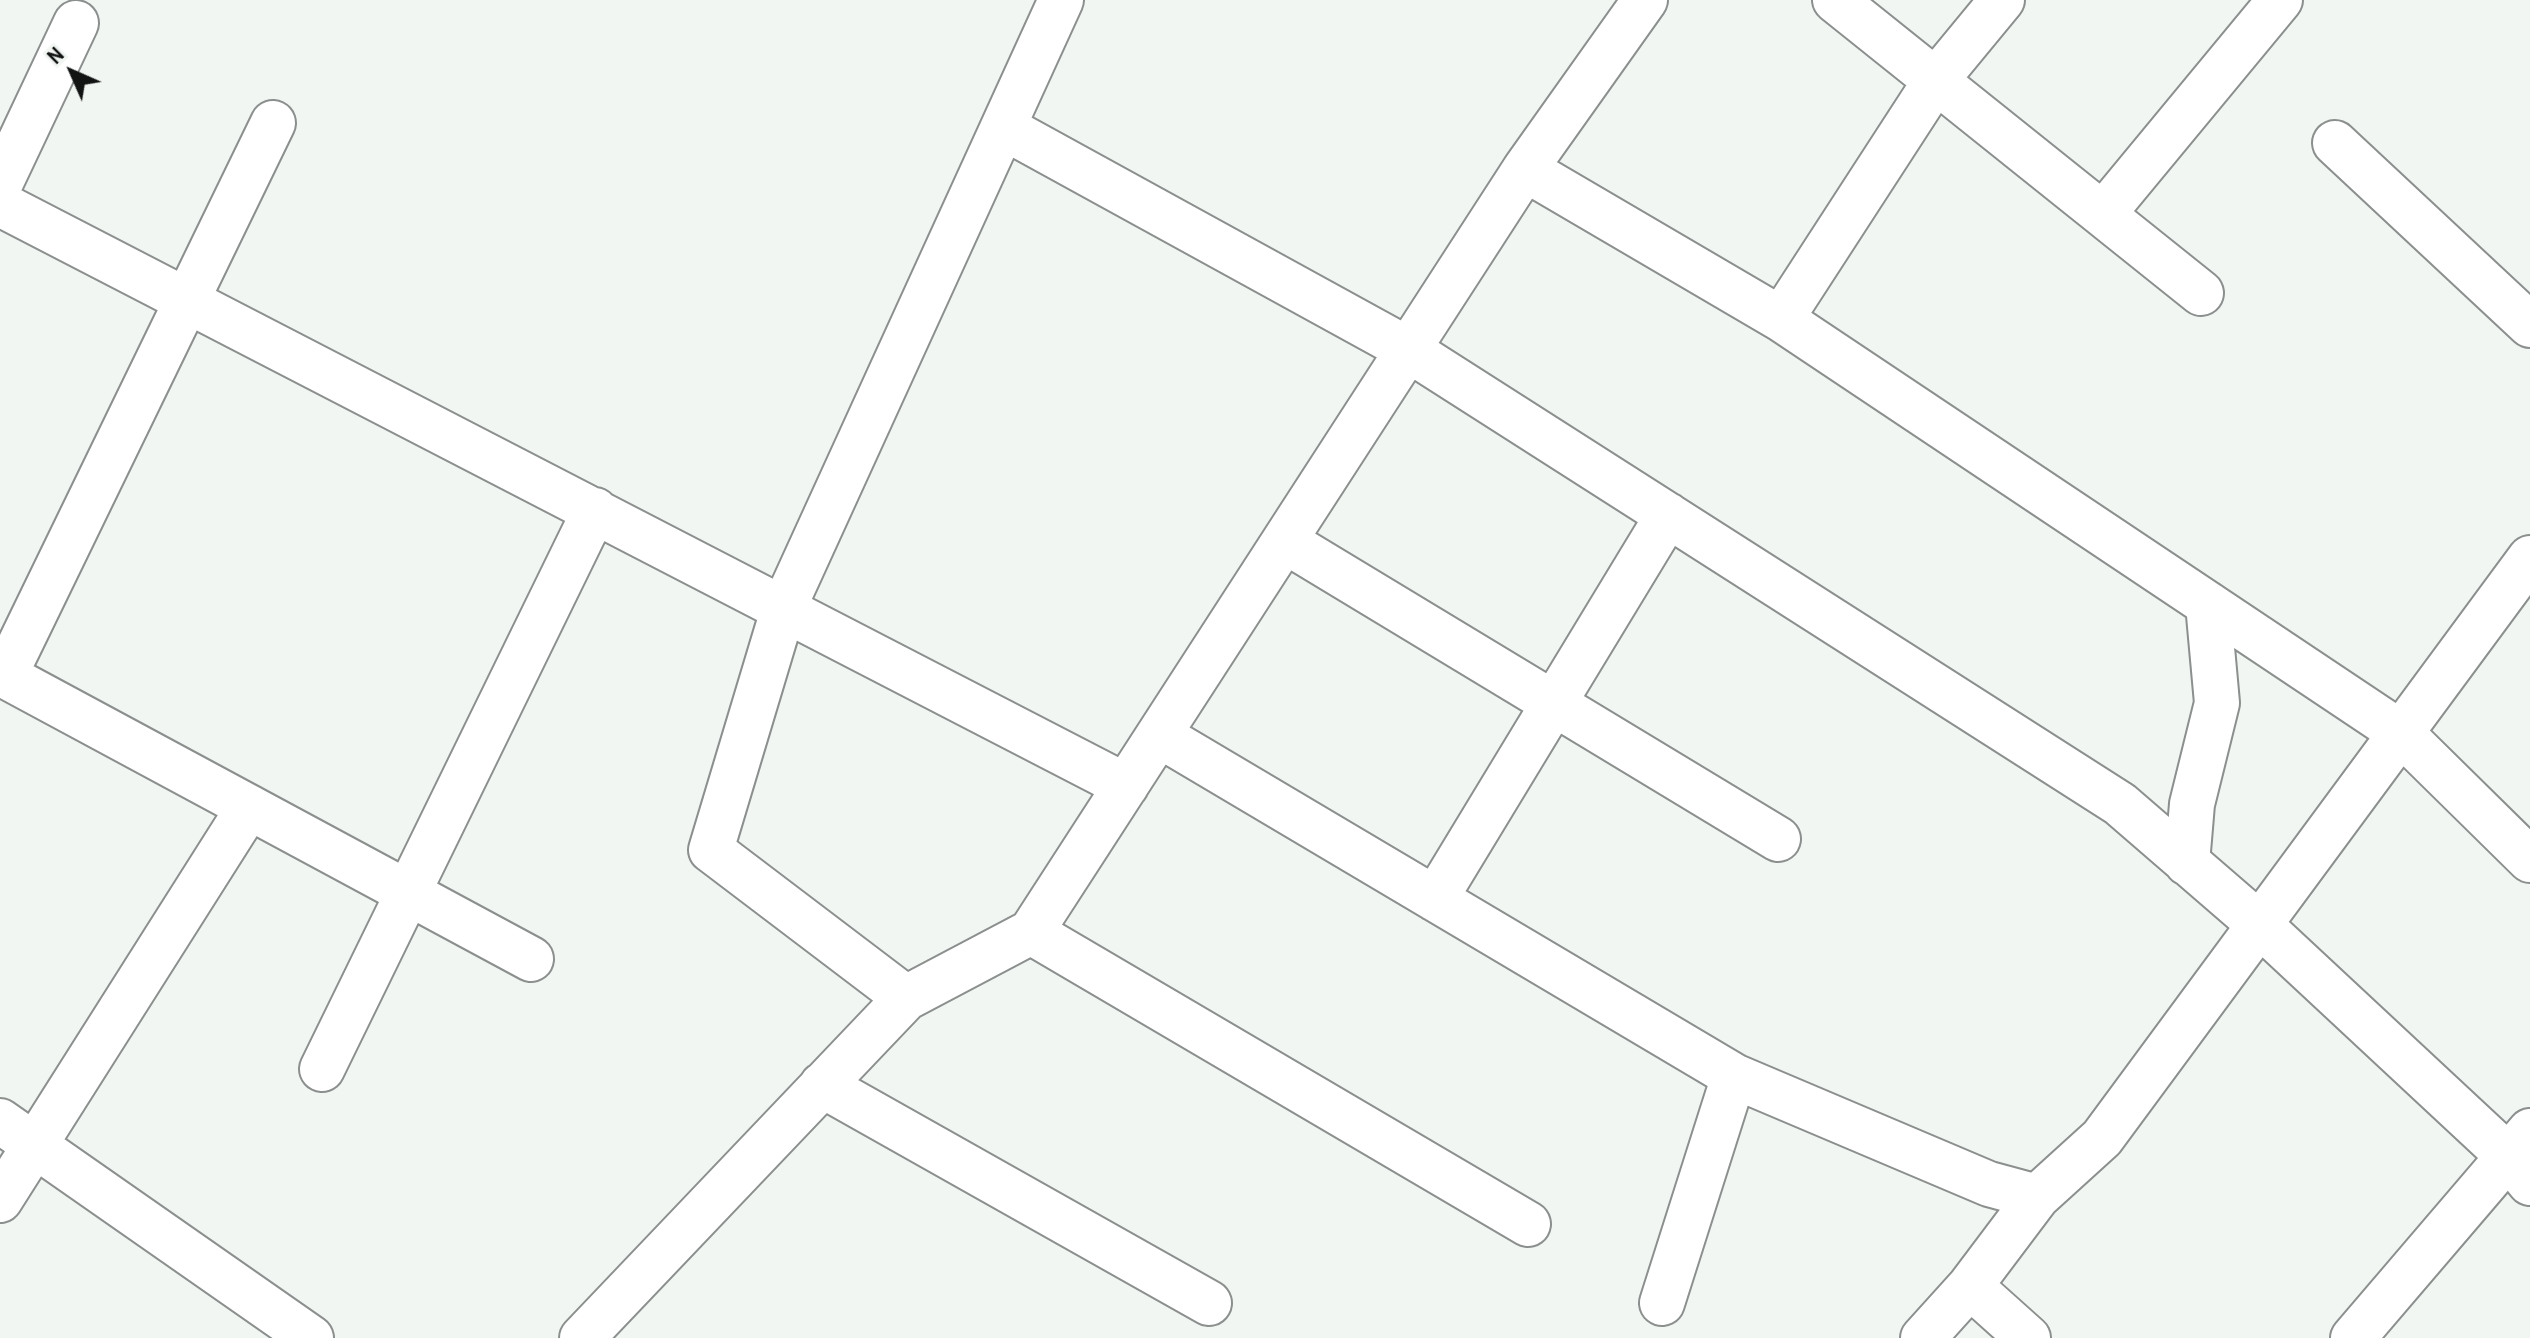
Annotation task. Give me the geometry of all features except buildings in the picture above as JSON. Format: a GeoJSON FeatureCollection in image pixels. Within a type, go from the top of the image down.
{"type":"FeatureCollection","features":[{"type":"Feature","properties":{"kind":"street"},"geometry":{"type":"LineString","coordinates":[[906,998],[711,850],[784,607],[1061,0]]}},
{"type":"Feature","properties":{"kind":"street"},"geometry":{"type":"LineString","coordinates":[[582,1338],[906,998],[1031,932],[1525,169],[1645,0]]}},
{"type":"Feature","properties":{"kind":"street"},"geometry":{"type":"LineString","coordinates":[[1835,0],[2201,293]]}},
{"type":"Feature","properties":{"kind":"street"},"geometry":{"type":"LineString","coordinates":[[1781,319],[1936,80],[2002,0]]}},
{"type":"Feature","properties":{"kind":"street"},"geometry":{"type":"LineString","coordinates":[[2103,214],[2280,0]]}},
{"type":"Feature","properties":{"kind":"street"},"geometry":{"type":"LineString","coordinates":[[0,184],[76,23]]}},
{"type":"Feature","properties":{"kind":"street"},"geometry":{"type":"LineString","coordinates":[[273,123],[3,674],[531,959]]}},
{"type":"Feature","properties":{"kind":"street"},"geometry":{"type":"LineString","coordinates":[[1003,127],[1409,350],[2120,804],[2523,1157],[2353,1338]]}},
{"type":"Feature","properties":{"kind":"street"},"geometry":{"type":"LineString","coordinates":[[2335,143],[2530,325]]}},
{"type":"Feature","properties":{"kind":"street"},"geometry":{"type":"LineString","coordinates":[[1525,169],[1781,319],[2401,733],[2530,860]]}},
{"type":"Feature","properties":{"kind":"street"},"geometry":{"type":"LineString","coordinates":[[0,204],[1126,786]]}},
{"type":"Feature","properties":{"kind":"street"},"geometry":{"type":"LineString","coordinates":[[322,1069],[595,510]]}},
{"type":"Feature","properties":{"kind":"street"},"geometry":{"type":"LineString","coordinates":[[1435,899],[1668,515]]}},
{"type":"Feature","properties":{"kind":"street"},"geometry":{"type":"LineString","coordinates":[[1285,541],[1778,839]]}},
{"type":"Feature","properties":{"kind":"street"},"geometry":{"type":"LineString","coordinates":[[1923,1338],[1970,1286],[2037,1197],[2102,1138],[2529,563]]}},
{"type":"Feature","properties":{"kind":"street"},"geometry":{"type":"LineString","coordinates":[[2187,863],[2192,804],[2217,703],[2208,604]]}},
{"type":"Feature","properties":{"kind":"street"},"geometry":{"type":"LineString","coordinates":[[1159,735],[1734,1076],[1989,1184],[2037,1197]]}},
{"type":"Feature","properties":{"kind":"street"},"geometry":{"type":"LineString","coordinates":[[0,1200],[249,807]]}},
{"type":"Feature","properties":{"kind":"street"},"geometry":{"type":"LineString","coordinates":[[1031,932],[1528,1224]]}},
{"type":"Feature","properties":{"kind":"street"},"geometry":{"type":"LineString","coordinates":[[1662,1303],[1734,1076]]}},
{"type":"Feature","properties":{"kind":"street"},"geometry":{"type":"LineString","coordinates":[[822,1085],[1209,1303]]}},
{"type":"Feature","properties":{"kind":"street"},"geometry":{"type":"LineString","coordinates":[[0,1121],[311,1338]]}},
{"type":"Feature","properties":{"kind":"street"},"geometry":{"type":"LineString","coordinates":[[1970,1286],[2028,1338]]}}]}
